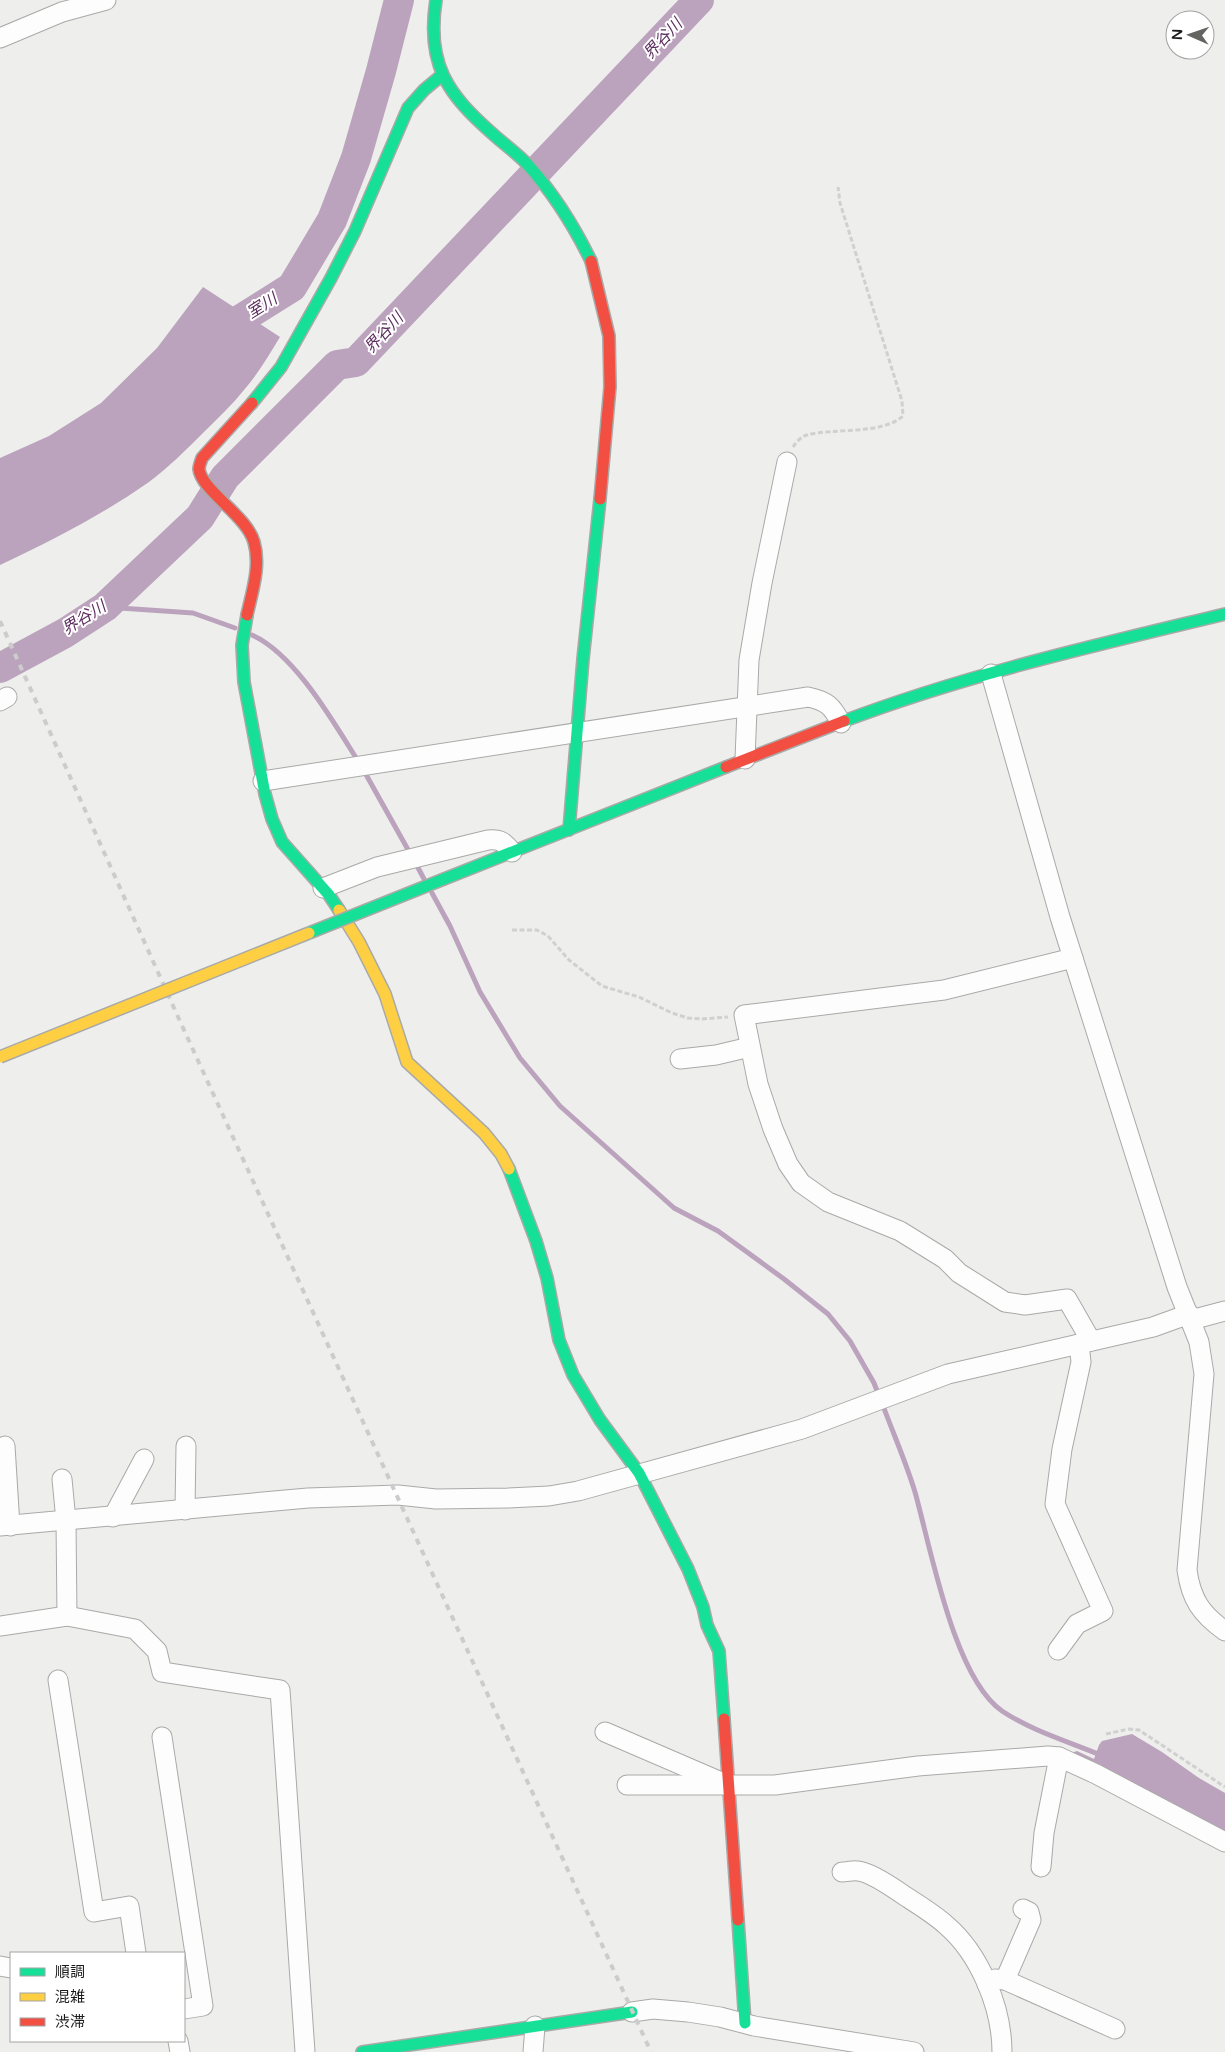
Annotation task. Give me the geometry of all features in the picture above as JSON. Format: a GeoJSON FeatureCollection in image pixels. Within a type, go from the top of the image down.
{"type":"FeatureCollection","features":[{"type":"Feature","properties":{"kind":"street"},"geometry":{"type":"LineString","coordinates":[[0,38],[60,6],[106,0]]}},
{"type":"Feature","properties":{"kind":"street"},"geometry":{"type":"LineString","coordinates":[[436,0],[432,25],[434,49],[442,75],[454,96],[473,118],[527,164],[542,182],[577,233],[592,264],[609,336],[610,387],[606,437],[569,830]]}},
{"type":"Feature","properties":{"kind":"street"},"geometry":{"type":"LineString","coordinates":[[442,75],[424,90],[408,108],[355,231],[298,340],[266,389],[202,458],[199,468],[202,478],[249,530],[254,541],[256,552],[253,591],[242,639],[244,669],[264,781],[276,832],[282,842],[323,888],[369,960],[384,994],[408,1062],[419,1075],[484,1133],[501,1154],[513,1178],[536,1240],[547,1278],[559,1340],[573,1375],[600,1420],[639,1473],[688,1569],[703,1607],[707,1625],[719,1651],[745,2023]]}},
{"type":"Feature","properties":{"kind":"street"},"geometry":{"type":"LineString","coordinates":[[745,759],[749,660],[752,638],[787,462]]}},
{"type":"Feature","properties":{"kind":"street"},"geometry":{"type":"LineString","coordinates":[[0,1057],[745,759],[841,723],[930,692],[991,674],[1225,614]]}},
{"type":"Feature","properties":{"kind":"street"},"geometry":{"type":"LineString","coordinates":[[991,674],[1073,958],[1174,1278],[1199,1342],[1204,1374],[1187,1570],[1193,1597],[1211,1621],[1225,1631]]}},
{"type":"Feature","properties":{"kind":"street"},"geometry":{"type":"LineString","coordinates":[[264,781],[808,697],[821,700],[832,708],[841,723]]}},
{"type":"Feature","properties":{"kind":"street"},"geometry":{"type":"LineString","coordinates":[[323,888],[377,867],[488,840],[499,839],[512,852]]}},
{"type":"Feature","properties":{"kind":"street"},"geometry":{"type":"LineString","coordinates":[[1058,1650],[1077,1624],[1103,1611],[1055,1504],[1062,1449],[1085,1343],[1067,1299],[1024,1305],[1005,1302],[959,1274],[944,1259],[900,1231],[828,1202],[801,1183],[788,1164],[758,1084],[744,1015],[944,990],[1073,958]]}},
{"type":"Feature","properties":{"kind":"street"},"geometry":{"type":"LineString","coordinates":[[680,1059],[716,1055],[750,1047]]}},
{"type":"Feature","properties":{"kind":"street"},"geometry":{"type":"LineString","coordinates":[[5,1446],[5,1526],[308,1498],[398,1495],[436,1499],[463,1499],[549,1496],[578,1491],[802,1429],[948,1374],[1190,1317],[1225,1312]]}},
{"type":"Feature","properties":{"kind":"street"},"geometry":{"type":"LineString","coordinates":[[185,1510],[186,1446]]}},
{"type":"Feature","properties":{"kind":"street"},"geometry":{"type":"LineString","coordinates":[[113,1517],[144,1459]]}},
{"type":"Feature","properties":{"kind":"street"},"geometry":{"type":"LineString","coordinates":[[62,1479],[66,1521],[67,1616]]}},
{"type":"Feature","properties":{"kind":"street"},"geometry":{"type":"LineString","coordinates":[[0,1626],[67,1616],[135,1629],[157,1651],[162,1672],[280,1690],[305,2052]]}},
{"type":"Feature","properties":{"kind":"street"},"geometry":{"type":"LineString","coordinates":[[58,1680],[94,1912],[130,1906],[136,1952]]}},
{"type":"Feature","properties":{"kind":"street"},"geometry":{"type":"LineString","coordinates":[[605,1732],[729,1785]]}},
{"type":"Feature","properties":{"kind":"street"},"geometry":{"type":"LineString","coordinates":[[162,1737],[203,2006],[185,2008]]}},
{"type":"Feature","properties":{"kind":"street"},"geometry":{"type":"LineString","coordinates":[[627,1785],[774,1785],[918,1766],[1040,1756],[1060,1757],[1225,1842]]}},
{"type":"Feature","properties":{"kind":"street"},"geometry":{"type":"LineString","coordinates":[[1041,1867],[1044,1833],[1060,1757]]}},
{"type":"Feature","properties":{"kind":"street"},"geometry":{"type":"LineString","coordinates":[[842,1872],[859,1871],[889,1885],[946,1924],[996,1982],[1116,2029]]}},
{"type":"Feature","properties":{"kind":"street"},"geometry":{"type":"LineString","coordinates":[[1002,2052],[1002,2033],[997,2010],[996,1982],[1031,1920],[1029,1912],[1023,1909]]}},
{"type":"Feature","properties":{"kind":"street"},"geometry":{"type":"LineString","coordinates":[[362,2052],[653,2009],[688,2012],[852,2047],[914,2052]]}},
{"type":"Feature","properties":{"kind":"street"},"geometry":{"type":"LineString","coordinates":[[533,2052],[535,2026]]}},
{"type":"Feature","properties":{"kind":"path"},"geometry":{"type":"LineString","coordinates":[[787,462],[791,450],[806,435],[861,430],[898,421],[903,416],[902,400],[840,202],[838,187]]}},
{"type":"Feature","properties":{"kind":"path"},"geometry":{"type":"LineString","coordinates":[[512,930],[537,930],[548,936],[569,960],[602,986],[639,996],[672,1013],[688,1018],[702,1019],[744,1015]]}},
{"type":"Feature","properties":{"kind":"path"},"geometry":{"type":"LineString","coordinates":[[1106,1734],[1129,1729],[1139,1730],[1225,1787]]}},
{"type":"Feature","properties":{"kind":"shaded area"},"geometry":{"type":"Polygon","coordinates":[[[203,287],[280,337],[254,378],[220,416],[178,458],[149,482],[113,506],[76,527],[0,565],[0,458],[49,436],[101,403],[157,348],[203,287]]]}},
{"type":"Feature","properties":{"kind":"shaded area"},"geometry":{"type":"Polygon","coordinates":[[[1132,1734],[1225,1793],[1225,1835],[1071,1753],[1077,1751],[1094,1759],[1102,1741],[1132,1734]]]}},
{"type":"Feature","properties":{"kind":"waterway","name":"室川"},"geometry":{"type":"LineString","coordinates":[[214,339],[222,331],[292,287],[332,220],[356,158],[399,0]]}},
{"type":"Feature","properties":{"kind":"waterway","name":"界谷川"},"geometry":{"type":"LineString","coordinates":[[0,668],[65,633],[105,607],[200,517],[225,477],[337,365],[356,362],[699,0]]}},
{"type":"Feature","properties":{"kind":"waterway"},"geometry":{"type":"LineString","coordinates":[[105,607],[193,613],[235,628]]}},
{"type":"Feature","properties":{"kind":"waterway"},"geometry":{"type":"LineString","coordinates":[[252,635],[268,644],[298,673],[325,709],[358,761]]}},
{"type":"Feature","properties":{"kind":"waterway"},"geometry":{"type":"LineString","coordinates":[[364,771],[411,855]]}},
{"type":"Feature","properties":{"kind":"waterway"},"geometry":{"type":"LineString","coordinates":[[415,862],[424,879]]}},
{"type":"Feature","properties":{"kind":"waterway"},"geometry":{"type":"LineString","coordinates":[[432,893],[450,926],[480,992],[520,1058],[560,1106],[674,1208],[718,1231],[828,1314],[850,1341],[874,1383],[879,1396]]}},
{"type":"Feature","properties":{"kind":"waterway"},"geometry":{"type":"LineString","coordinates":[[882,1403],[915,1492],[946,1610],[970,1671],[985,1694],[1002,1711],[1051,1736],[1103,1756]]}},
{"type":"Feature","properties":{"kind":"railway"},"geometry":{"type":"LineString","coordinates":[[0,621],[179,1019],[651,2052]]}},
{"type":"Feature","properties":{"kind":"traffic: fast"},"geometry":{"type":"LineString","coordinates":[[436,0],[434,42],[438,60],[452,91],[478,120],[528,165],[546,187],[578,235],[591,261]]}},
{"type":"Feature","properties":{"kind":"traffic: fast"},"geometry":{"type":"LineString","coordinates":[[252,403],[281,367],[331,278],[355,231],[408,108],[424,90],[442,75]]}},
{"type":"Feature","properties":{"kind":"traffic: fast"},"geometry":{"type":"LineString","coordinates":[[569,830],[583,659],[600,499]]}},
{"type":"Feature","properties":{"kind":"traffic: fast"},"geometry":{"type":"LineString","coordinates":[[844,721],[891,704],[985,675],[1081,649],[1225,614]]}},
{"type":"Feature","properties":{"kind":"traffic: fast"},"geometry":{"type":"LineString","coordinates":[[247,615],[242,645],[244,682],[265,794],[272,819],[282,842],[329,895],[339,910]]}},
{"type":"Feature","properties":{"kind":"traffic: fast"},"geometry":{"type":"LineString","coordinates":[[444,879],[726,767]]}},
{"type":"Feature","properties":{"kind":"traffic: fast"},"geometry":{"type":"LineString","coordinates":[[309,933],[444,879]]}},
{"type":"Feature","properties":{"kind":"traffic: fast"},"geometry":{"type":"LineString","coordinates":[[509,1169],[536,1241],[547,1278],[559,1340],[573,1375],[600,1420],[639,1473],[688,1569],[703,1607],[707,1625],[719,1651],[724,1719]]}},
{"type":"Feature","properties":{"kind":"traffic: fast"},"geometry":{"type":"LineString","coordinates":[[738,1920],[745,2023]]}},
{"type":"Feature","properties":{"kind":"traffic: fast"},"geometry":{"type":"LineString","coordinates":[[362,2052],[632,2012]]}},
{"type":"Feature","properties":{"kind":"traffic: slow"},"geometry":{"type":"LineString","coordinates":[[339,910],[359,942],[385,994],[407,1062],[484,1133],[501,1154],[509,1169]]}},
{"type":"Feature","properties":{"kind":"traffic: slow"},"geometry":{"type":"LineString","coordinates":[[0,1057],[309,933]]}},
{"type":"Feature","properties":{"kind":"traffic: jam"},"geometry":{"type":"LineString","coordinates":[[591,261],[609,336],[610,387],[600,499]]}},
{"type":"Feature","properties":{"kind":"traffic: jam"},"geometry":{"type":"LineString","coordinates":[[247,615],[257,560],[254,542],[250,532],[243,523],[207,486],[199,469],[202,458],[252,403]]}},
{"type":"Feature","properties":{"kind":"traffic: jam"},"geometry":{"type":"LineString","coordinates":[[726,767],[844,721]]}},
{"type":"Feature","properties":{"kind":"traffic: jam"},"geometry":{"type":"LineString","coordinates":[[724,1719],[738,1920]]}}]}
